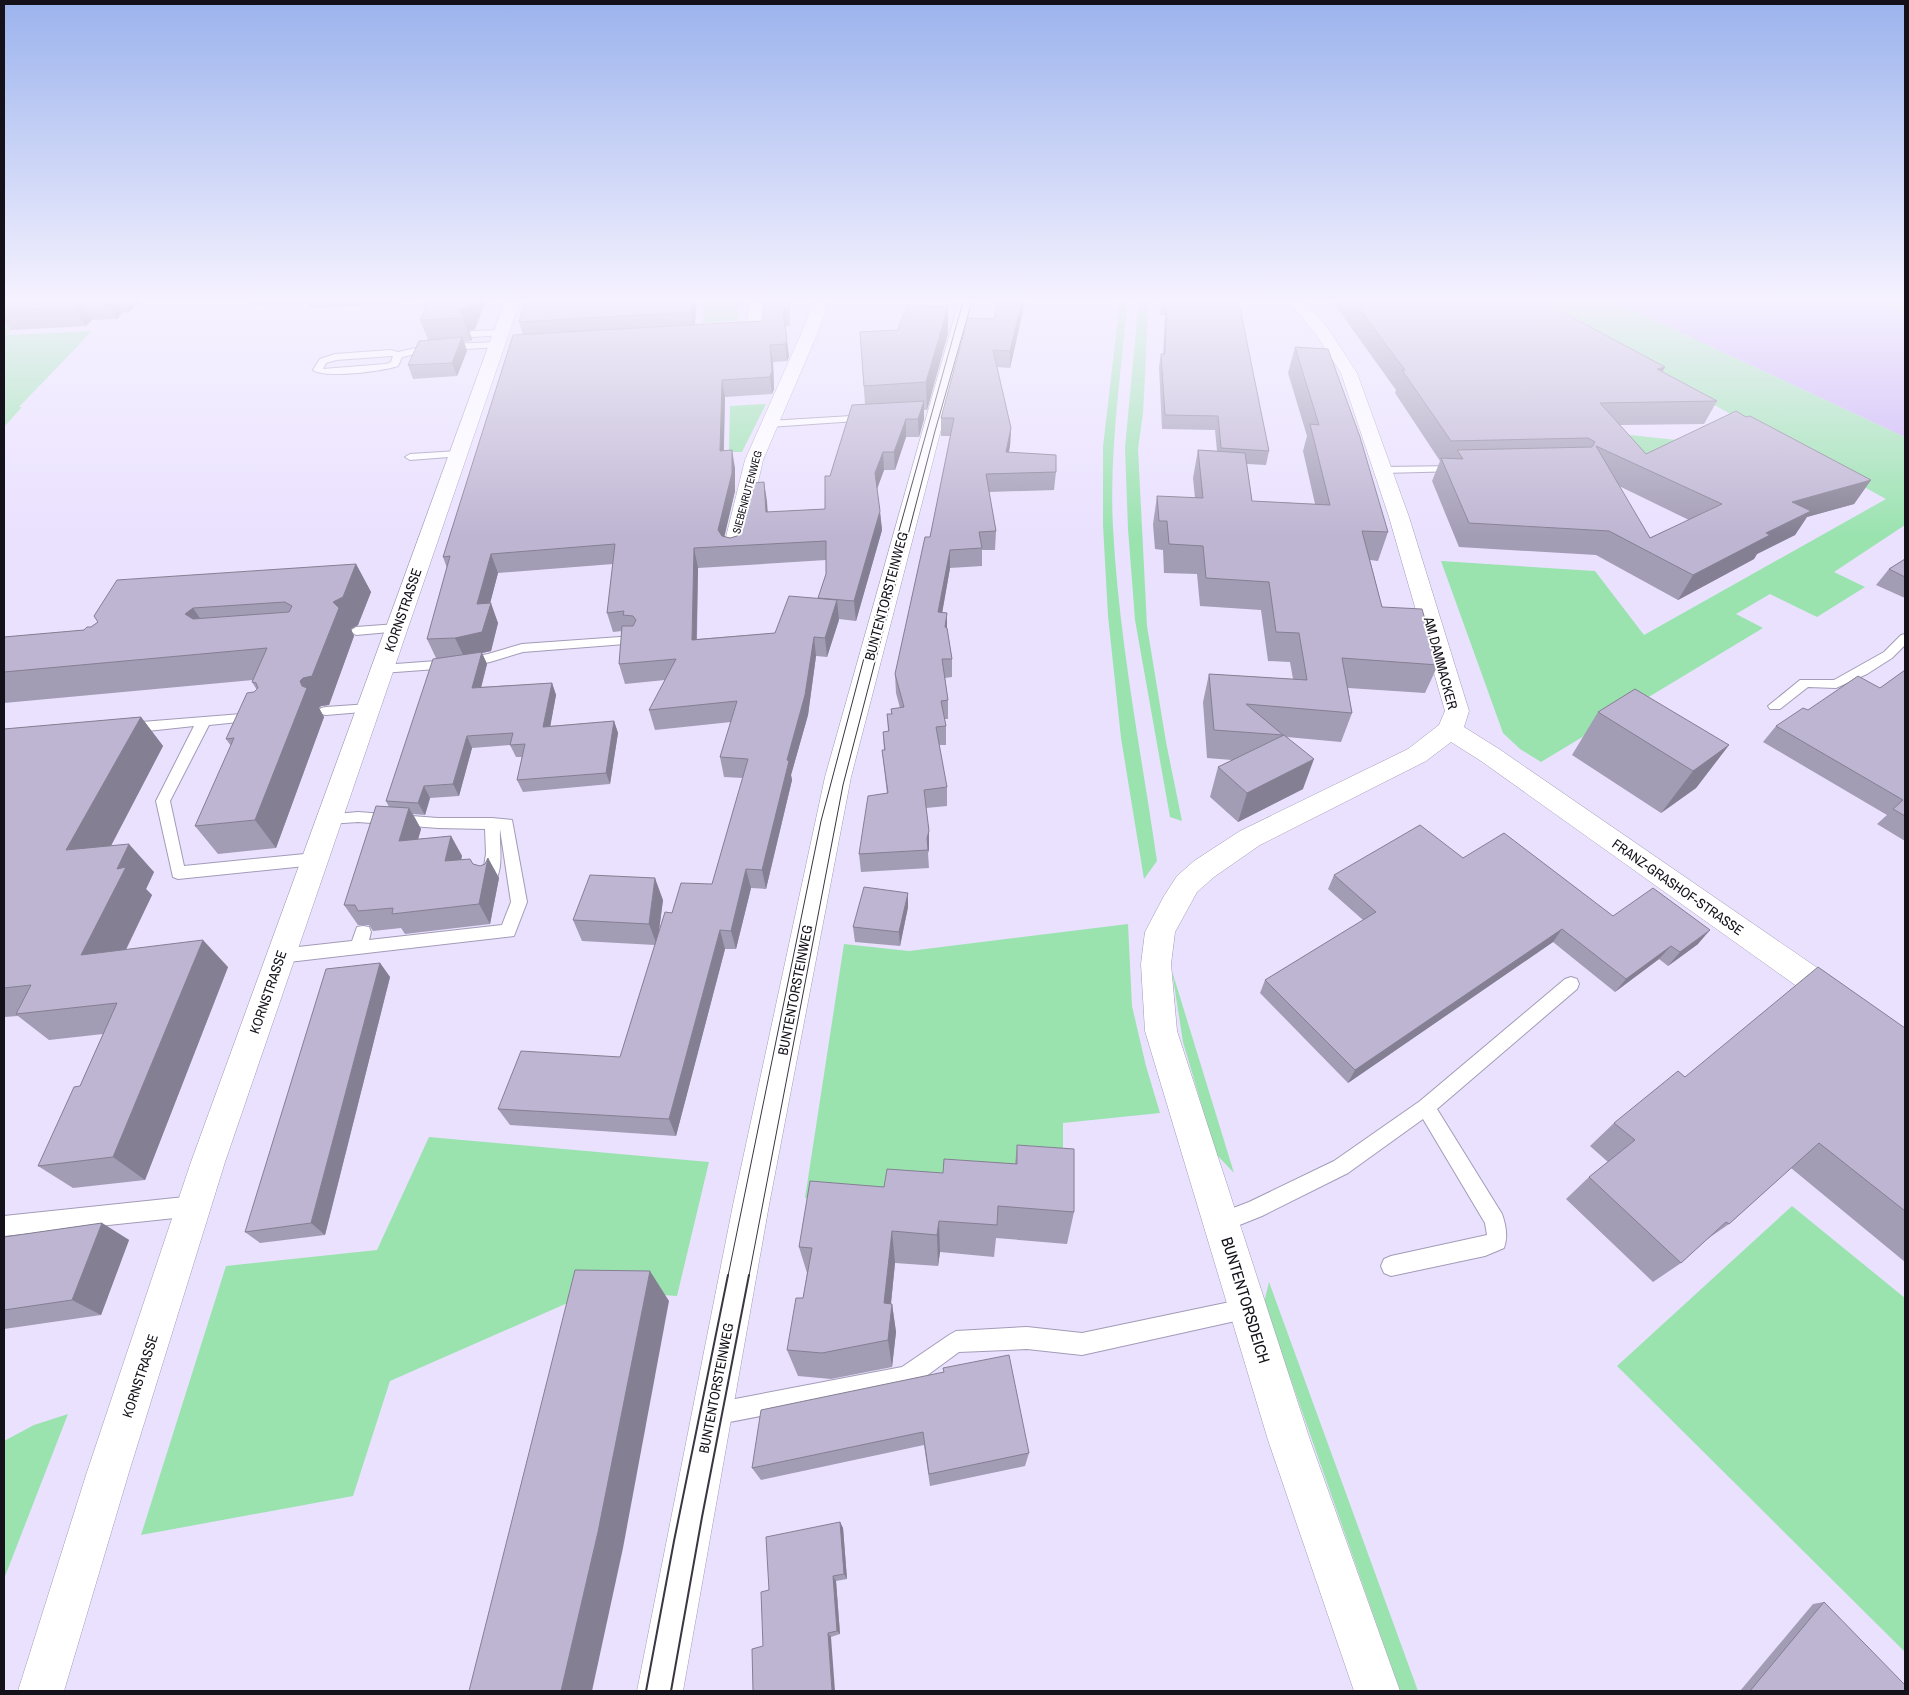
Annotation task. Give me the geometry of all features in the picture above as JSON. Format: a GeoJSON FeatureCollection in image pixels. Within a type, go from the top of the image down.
{"type":"FeatureCollection","features":[{"type":"Feature","properties":{"kind":"street","name":"KORNSTRASSE"},"geometry":{"type":"LineString","coordinates":[[41,1691],[108,1472],[194,1206],[396,628],[458,454],[489,377]]}},
{"type":"Feature","properties":{"kind":"street","name":"SIEBENRUTENWEG"},"geometry":{"type":"LineString","coordinates":[[733,549],[754,460],[790,377]]}},
{"type":"Feature","properties":{"kind":"street","name":"BUNTENTORSTEINWEG"},"geometry":{"type":"LineString","coordinates":[[660,1691],[711,1414],[838,776],[930,415],[942,377]]}},
{"type":"Feature","properties":{"kind":"street","name":"AM DAMMACKER"},"geometry":{"type":"LineString","coordinates":[[1174,904],[1187,884],[1204,869],[1250,838],[1418,755],[1450,730],[1457,711],[1384,470],[1350,377]]}},
{"type":"Feature","properties":{"kind":"street","name":"FRANZ-GRASHOF-STRASSE"},"geometry":{"type":"LineString","coordinates":[[1450,730],[1490,755],[1857,1011]]}},
{"type":"Feature","properties":{"kind":"street","name":"BUNTENTORSDEICH"},"geometry":{"type":"LineString","coordinates":[[1174,904],[1160,932],[1156,964],[1161,1031],[1289,1440],[1377,1691]]}},
{"type":"Feature","properties":{"kind":"lane"},"geometry":{"type":"LineString","coordinates":[[769,424],[881,417]]}},
{"type":"Feature","properties":{"kind":"lane"},"geometry":{"type":"LineString","coordinates":[[410,457],[458,454]]}},
{"type":"Feature","properties":{"kind":"lane"},"geometry":{"type":"LineString","coordinates":[[1384,470],[1470,468]]}},
{"type":"Feature","properties":{"kind":"lane"},"geometry":{"type":"LineString","coordinates":[[356,631],[396,628]]}},
{"type":"Feature","properties":{"kind":"lane"},"geometry":{"type":"LineString","coordinates":[[1775,706],[1805,683],[1836,684],[1862,671],[1888,655],[1905,638]]}},
{"type":"Feature","properties":{"kind":"lane"},"geometry":{"type":"LineString","coordinates":[[382,669],[464,664],[522,648],[634,640]]}},
{"type":"Feature","properties":{"kind":"lane"},"geometry":{"type":"LineString","coordinates":[[326,712],[368,708]]}},
{"type":"Feature","properties":{"kind":"lane"},"geometry":{"type":"LineString","coordinates":[[116,728],[268,716]]}},
{"type":"Feature","properties":{"kind":"lane"},"geometry":{"type":"LineString","coordinates":[[204,722],[163,801],[178,873],[315,859]]}},
{"type":"Feature","properties":{"kind":"lane"},"geometry":{"type":"LineString","coordinates":[[280,956],[358,948],[382,937],[480,930],[508,930],[519,902],[507,824],[396,824],[358,817],[329,819]]}},
{"type":"Feature","properties":{"kind":"lane"},"geometry":{"type":"LineString","coordinates":[[490,878],[494,854],[492,823]]}},
{"type":"Feature","properties":{"kind":"lane"},"geometry":{"type":"LineString","coordinates":[[358,948],[363,932]]}},
{"type":"Feature","properties":{"kind":"lane"},"geometry":{"type":"LineString","coordinates":[[1222,1222],[1256,1209],[1341,1167],[1426,1107],[1570,984]]}},
{"type":"Feature","properties":{"kind":"lane"},"geometry":{"type":"LineString","coordinates":[[1391,1266],[1485,1246],[1497,1241],[1494,1221],[1426,1107]]}},
{"type":"Feature","properties":{"kind":"lane"},"geometry":{"type":"LineString","coordinates":[[4,1226],[194,1206]]}},
{"type":"Feature","properties":{"kind":"lane"},"geometry":{"type":"LineString","coordinates":[[711,1414],[906,1377],[956,1342],[1027,1338],[1082,1344],[1249,1308]]}},
{"type":"Feature","properties":{"kind":"green space"},"geometry":{"type":"Polygon","coordinates":[[[4,377],[48,377],[19,407],[22,407],[4,427],[4,377]]]}},
{"type":"Feature","properties":{"kind":"green space"},"geometry":{"type":"Polygon","coordinates":[[[1111,377],[1120,377],[1114,441],[1113,528],[1125,654],[1157,861],[1144,879],[1121,738],[1108,616],[1103,525],[1103,447],[1111,377]]]}},
{"type":"Feature","properties":{"kind":"green space"},"geometry":{"type":"Polygon","coordinates":[[[1132,377],[1145,377],[1143,413],[1138,449],[1147,626],[1166,742],[1182,821],[1170,817],[1135,620],[1128,529],[1125,448],[1132,377]]]}},
{"type":"Feature","properties":{"kind":"green space"},"geometry":{"type":"Polygon","coordinates":[[[1663,377],[1777,377],[1905,437],[1905,525],[1834,572],[1865,587],[1817,617],[1770,594],[1736,614],[1763,628],[1541,762],[1520,749],[1503,733],[1441,561],[1595,571],[1644,635],[1886,499],[1663,377]]]}},
{"type":"Feature","properties":{"kind":"green space"},"geometry":{"type":"Polygon","coordinates":[[[766,404],[742,452],[729,452],[730,406],[766,404]]]}},
{"type":"Feature","properties":{"kind":"green space"},"geometry":{"type":"Polygon","coordinates":[[[1611,430],[1630,435],[1677,440],[1641,462],[1611,430]]]}},
{"type":"Feature","properties":{"kind":"green space"},"geometry":{"type":"Polygon","coordinates":[[[1128,924],[1132,1006],[1146,1066],[1160,1113],[1063,1123],[1063,1163],[805,1198],[844,944],[909,951],[1128,924]]]}},
{"type":"Feature","properties":{"kind":"green space"},"geometry":{"type":"Polygon","coordinates":[[[1172,971],[1234,1173],[1216,1154],[1183,1042],[1172,971]]]}},
{"type":"Feature","properties":{"kind":"green space"},"geometry":{"type":"Polygon","coordinates":[[[429,1137],[709,1162],[677,1296],[597,1290],[390,1381],[353,1496],[141,1535],[226,1266],[377,1250],[429,1137]]]}},
{"type":"Feature","properties":{"kind":"green space"},"geometry":{"type":"Polygon","coordinates":[[[1792,1206],[1905,1298],[1905,1652],[1617,1366],[1792,1206]]]}},
{"type":"Feature","properties":{"kind":"green space"},"geometry":{"type":"Polygon","coordinates":[[[1269,1282],[1418,1691],[1400,1691],[1264,1303],[1269,1282]]]}},
{"type":"Feature","properties":{"kind":"green space"},"geometry":{"type":"Polygon","coordinates":[[[68,1414],[4,1579],[4,1441],[34,1425],[68,1414]]]}},
{"type":"Feature","properties":{"kind":"shaded area"},"geometry":{"type":"Polygon","coordinates":[[[1777,377],[1905,377],[1905,437],[1777,377]]]}},
{"type":"Feature","properties":{"kind":"building"},"geometry":{"type":"Polygon","coordinates":[[[500,377],[768,377],[722,380],[720,451],[732,450],[732,473],[718,530],[722,536],[730,538],[737,536],[741,531],[753,483],[764,482],[766,512],[825,509],[825,476],[830,476],[852,405],[924,401],[918,419],[906,419],[894,452],[883,452],[875,473],[880,511],[854,601],[818,598],[826,574],[826,541],[694,548],[692,640],[775,633],[789,596],[837,600],[825,638],[814,637],[805,695],[787,760],[789,761],[762,870],[746,869],[731,931],[720,930],[669,1119],[498,1109],[521,1051],[620,1057],[665,912],[672,913],[681,883],[712,884],[748,759],[720,757],[737,701],[649,710],[676,659],[619,664],[622,626],[633,626],[636,620],[633,616],[623,615],[624,611],[607,613],[615,544],[491,554],[477,604],[491,603],[482,632],[455,638],[427,639],[450,556],[443,557],[500,377]]]}},
{"type":"Feature","properties":{"kind":"building"},"geometry":{"type":"Polygon","coordinates":[[[863,377],[927,377],[926,382],[864,386],[863,377]]]}},
{"type":"Feature","properties":{"kind":"building"},"geometry":{"type":"Polygon","coordinates":[[[952,377],[999,377],[1011,428],[1006,452],[1056,455],[1056,472],[986,474],[996,531],[979,532],[982,548],[950,550],[938,612],[947,613],[945,627],[947,628],[952,659],[942,659],[948,700],[941,701],[946,726],[936,727],[947,787],[924,790],[929,831],[927,838],[928,850],[859,854],[868,796],[888,793],[882,750],[885,750],[883,732],[889,731],[887,714],[892,714],[891,709],[904,707],[895,674],[925,537],[930,537],[954,418],[941,418],[952,377]]]}},
{"type":"Feature","properties":{"kind":"building"},"geometry":{"type":"Polygon","coordinates":[[[1163,377],[1254,377],[1269,451],[1221,448],[1218,416],[1165,415],[1163,377]]]}},
{"type":"Feature","properties":{"kind":"building"},"geometry":{"type":"Polygon","coordinates":[[[1304,377],[1338,377],[1360,437],[1388,532],[1362,531],[1382,607],[1422,609],[1438,665],[1342,658],[1352,713],[1246,704],[1283,735],[1214,730],[1209,674],[1307,680],[1299,633],[1276,632],[1269,582],[1206,578],[1203,546],[1169,544],[1167,521],[1159,521],[1157,496],[1203,498],[1198,450],[1245,453],[1252,501],[1330,505],[1310,424],[1319,425],[1304,377]]]}},
{"type":"Feature","properties":{"kind":"building"},"geometry":{"type":"Polygon","coordinates":[[[1407,377],[1672,377],[1717,401],[1600,403],[1646,454],[1736,411],[1746,417],[1750,416],[1871,480],[1792,502],[1811,511],[1766,533],[1770,535],[1693,575],[1609,531],[1469,523],[1441,458],[1463,459],[1457,450],[1592,447],[1595,442],[1588,438],[1451,441],[1407,377]],[[1596,446],[1650,538],[1722,504],[1596,446]]]}},
{"type":"Feature","properties":{"kind":"building"},"geometry":{"type":"Polygon","coordinates":[[[1905,559],[1905,577],[1889,569],[1905,559]]]}},
{"type":"Feature","properties":{"kind":"building"},"geometry":{"type":"Polygon","coordinates":[[[356,564],[343,597],[333,602],[339,608],[312,676],[303,678],[300,681],[302,686],[307,688],[255,820],[195,826],[234,738],[226,739],[247,693],[254,692],[258,688],[256,683],[252,682],[267,648],[4,672],[4,637],[84,630],[87,627],[91,627],[98,622],[94,616],[117,580],[356,564]],[[285,602],[193,608],[185,614],[193,619],[289,612],[292,606],[285,602]]]}},
{"type":"Feature","properties":{"kind":"building"},"geometry":{"type":"Polygon","coordinates":[[[482,652],[472,688],[552,683],[543,727],[614,721],[606,773],[517,780],[525,744],[510,745],[513,733],[467,736],[453,784],[424,786],[418,803],[386,801],[433,659],[482,652]]]}},
{"type":"Feature","properties":{"kind":"building"},"geometry":{"type":"Polygon","coordinates":[[[1905,670],[1905,816],[1893,809],[1903,800],[1776,726],[1803,708],[1808,710],[1858,676],[1880,688],[1905,670]]]}},
{"type":"Feature","properties":{"kind":"building"},"geometry":{"type":"Polygon","coordinates":[[[1635,689],[1729,745],[1693,771],[1598,712],[1635,689]]]}},
{"type":"Feature","properties":{"kind":"building"},"geometry":{"type":"Polygon","coordinates":[[[141,717],[66,850],[129,844],[117,869],[126,867],[81,955],[203,940],[113,1157],[38,1166],[74,1087],[80,1086],[117,1003],[16,1014],[31,985],[4,988],[4,729],[141,717]]]}},
{"type":"Feature","properties":{"kind":"building"},"geometry":{"type":"Polygon","coordinates":[[[1284,735],[1314,759],[1247,793],[1218,767],[1284,735]]]}},
{"type":"Feature","properties":{"kind":"building"},"geometry":{"type":"Polygon","coordinates":[[[376,806],[409,808],[399,841],[451,836],[445,861],[470,859],[473,864],[480,866],[485,864],[488,858],[479,904],[392,914],[393,908],[358,911],[355,905],[344,905],[376,806]]]}},
{"type":"Feature","properties":{"kind":"building"},"geometry":{"type":"Polygon","coordinates":[[[1420,825],[1463,858],[1504,833],[1613,916],[1653,888],[1710,930],[1680,952],[1671,946],[1626,979],[1562,929],[1355,1070],[1265,980],[1376,912],[1334,875],[1420,825]]]}},
{"type":"Feature","properties":{"kind":"building"},"geometry":{"type":"Polygon","coordinates":[[[590,875],[655,878],[649,924],[573,920],[590,875]]]}},
{"type":"Feature","properties":{"kind":"building"},"geometry":{"type":"Polygon","coordinates":[[[864,887],[908,893],[899,932],[853,927],[864,887]]]}},
{"type":"Feature","properties":{"kind":"building"},"geometry":{"type":"Polygon","coordinates":[[[380,963],[311,1223],[245,1232],[326,969],[380,963]]]}},
{"type":"Feature","properties":{"kind":"building"},"geometry":{"type":"Polygon","coordinates":[[[1818,967],[1905,1028],[1905,1211],[1819,1143],[1729,1224],[1726,1222],[1681,1263],[1589,1177],[1635,1140],[1614,1123],[1678,1071],[1685,1077],[1818,967]]]}},
{"type":"Feature","properties":{"kind":"building"},"geometry":{"type":"Polygon","coordinates":[[[1017,1145],[1074,1149],[1074,1212],[998,1206],[997,1225],[939,1221],[937,1235],[892,1231],[884,1303],[892,1304],[888,1340],[822,1353],[787,1350],[796,1298],[803,1298],[812,1248],[799,1247],[810,1181],[884,1187],[887,1169],[943,1173],[944,1159],[1017,1164],[1017,1145]]]}},
{"type":"Feature","properties":{"kind":"building"},"geometry":{"type":"Polygon","coordinates":[[[102,1223],[72,1300],[4,1310],[4,1237],[102,1223]]]}},
{"type":"Feature","properties":{"kind":"building"},"geometry":{"type":"Polygon","coordinates":[[[575,1270],[650,1271],[598,1532],[561,1691],[469,1691],[575,1270]]]}},
{"type":"Feature","properties":{"kind":"building"},"geometry":{"type":"Polygon","coordinates":[[[1009,1355],[1029,1453],[929,1474],[923,1432],[752,1468],[761,1410],[944,1372],[943,1368],[1009,1355]]]}},
{"type":"Feature","properties":{"kind":"building"},"geometry":{"type":"Polygon","coordinates":[[[840,1522],[844,1574],[833,1576],[837,1631],[828,1633],[832,1691],[753,1691],[752,1649],[763,1646],[761,1592],[769,1590],[766,1537],[840,1522]]]}},
{"type":"Feature","properties":{"kind":"building"},"geometry":{"type":"Polygon","coordinates":[[[1824,1602],[1905,1685],[1905,1691],[1750,1691],[1824,1602]]]}},
{"type":"Feature","properties":{"kind":"tram line"},"geometry":{"type":"LineString","coordinates":[[728,1276],[821,821],[874,620],[942,377]]}},
{"type":"Feature","properties":{"kind":"tram line"},"geometry":{"type":"LineString","coordinates":[[749,1276],[843,785],[950,377]]}},
{"type":"Feature","properties":{"kind":"tram line"},"geometry":{"type":"LineString","coordinates":[[646,1691],[674,1541],[728,1275]]}},
{"type":"Feature","properties":{"kind":"tram line"},"geometry":{"type":"LineString","coordinates":[[671,1691],[702,1517],[749,1275]]}}]}
